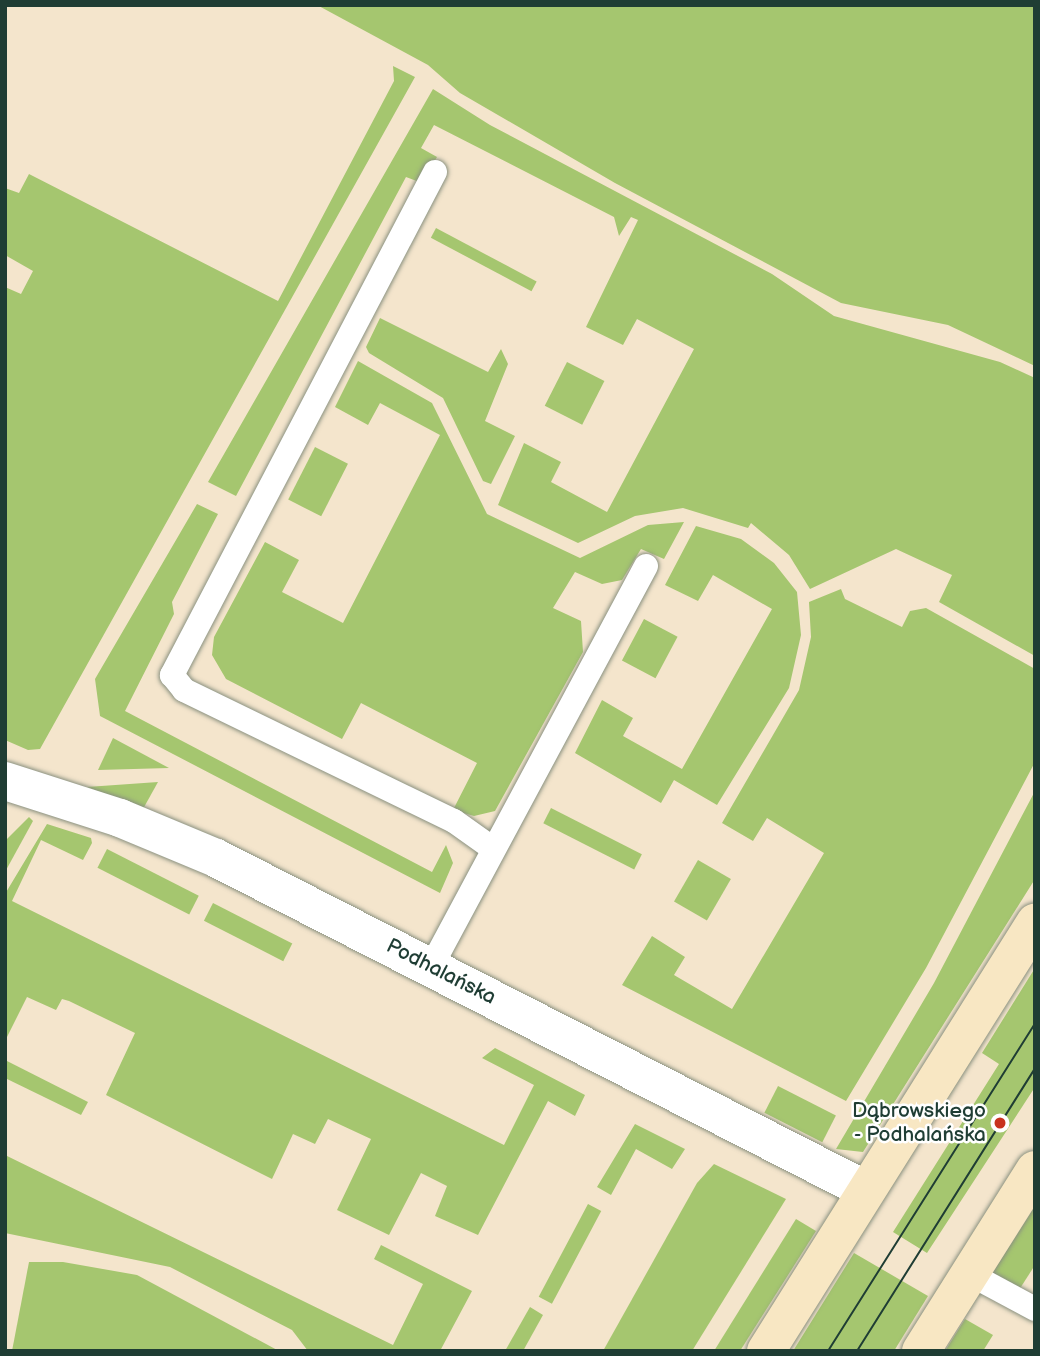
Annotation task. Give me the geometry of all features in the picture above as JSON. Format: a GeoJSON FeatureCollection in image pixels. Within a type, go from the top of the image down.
{"type":"FeatureCollection","features":[{"type":"Feature","properties":{"kind":"main road"},"geometry":{"type":"LineString","coordinates":[[766,1351],[1035,923]]}},
{"type":"Feature","properties":{"kind":"main road"},"geometry":{"type":"LineString","coordinates":[[921,1351],[1035,1170]]}},
{"type":"Feature","properties":{"kind":"street","name":"Podhalańska"},"geometry":{"type":"LineString","coordinates":[[8,787],[120,818],[216,858],[866,1189]]}},
{"type":"Feature","properties":{"kind":"lane"},"geometry":{"type":"LineString","coordinates":[[435,172],[172,675],[184,690],[454,821],[492,848]]}},
{"type":"Feature","properties":{"kind":"lane"},"geometry":{"type":"LineString","coordinates":[[431,967],[492,848],[646,566]]}},
{"type":"Feature","properties":{"kind":"lane"},"geometry":{"type":"LineString","coordinates":[[970,1274],[1035,1309]]}},
{"type":"Feature","properties":{"kind":"green space"},"geometry":{"type":"Polygon","coordinates":[[[317,5],[1035,5],[1035,366],[948,325],[841,303],[615,183],[460,93],[428,65],[317,5]]]}},
{"type":"Feature","properties":{"kind":"green space"},"geometry":{"type":"Polygon","coordinates":[[[393,66],[415,77],[40,749],[28,750],[5,740],[5,287],[21,294],[33,271],[5,255],[5,188],[19,193],[29,174],[278,301],[394,81],[393,66]]]}},
{"type":"Feature","properties":{"kind":"green space"},"geometry":{"type":"Polygon","coordinates":[[[433,89],[490,125],[772,274],[834,316],[1000,362],[1035,378],[1035,656],[939,602],[952,575],[896,549],[810,589],[789,555],[751,523],[748,528],[683,508],[635,516],[578,543],[498,505],[524,443],[561,462],[551,482],[607,512],[694,349],[637,319],[623,345],[586,327],[638,220],[631,217],[619,236],[614,217],[434,125],[421,148],[437,157],[422,183],[406,177],[236,496],[208,482],[433,89]]]}},
{"type":"Feature","properties":{"kind":"green space"},"geometry":{"type":"Polygon","coordinates":[[[436,228],[537,282],[531,291],[431,238],[436,228]]]}},
{"type":"Feature","properties":{"kind":"green space"},"geometry":{"type":"Polygon","coordinates":[[[380,318],[488,372],[501,349],[508,364],[485,421],[515,436],[491,484],[483,481],[443,398],[369,353],[366,347],[380,318]]]}},
{"type":"Feature","properties":{"kind":"green space"},"geometry":{"type":"Polygon","coordinates":[[[358,361],[432,403],[487,514],[580,558],[648,525],[684,522],[664,559],[641,549],[622,580],[602,584],[575,572],[553,608],[581,621],[583,652],[495,811],[474,816],[453,810],[477,763],[361,703],[342,739],[226,679],[212,655],[214,637],[265,542],[299,560],[282,592],[343,623],[440,435],[380,403],[368,425],[335,407],[358,361]]]}},
{"type":"Feature","properties":{"kind":"green space"},"geometry":{"type":"Polygon","coordinates":[[[567,362],[604,381],[582,425],[545,406],[567,362]]]}},
{"type":"Feature","properties":{"kind":"green space"},"geometry":{"type":"Polygon","coordinates":[[[315,447],[348,464],[321,516],[288,500],[315,447]]]}},
{"type":"Feature","properties":{"kind":"green space"},"geometry":{"type":"Polygon","coordinates":[[[197,504],[218,514],[172,602],[174,614],[125,711],[432,872],[446,845],[453,863],[440,893],[100,716],[95,679],[197,504]]]}},
{"type":"Feature","properties":{"kind":"green space"},"geometry":{"type":"Polygon","coordinates":[[[696,526],[741,539],[774,563],[797,592],[801,635],[789,688],[717,805],[674,780],[661,803],[575,753],[602,700],[633,718],[623,736],[682,769],[772,609],[713,575],[698,601],[665,585],[696,526]]]}},
{"type":"Feature","properties":{"kind":"green space"},"geometry":{"type":"Polygon","coordinates":[[[841,589],[845,599],[902,627],[910,611],[926,608],[1035,669],[1035,762],[926,968],[846,1101],[622,985],[652,936],[685,957],[674,975],[732,1009],[824,853],[767,818],[753,841],[722,823],[799,690],[811,637],[809,602],[841,589]]]}},
{"type":"Feature","properties":{"kind":"green space"},"geometry":{"type":"Polygon","coordinates":[[[644,619],[678,637],[655,678],[622,660],[644,619]]]}},
{"type":"Feature","properties":{"kind":"green space"},"geometry":{"type":"Polygon","coordinates":[[[113,738],[169,768],[98,770],[113,738]]]}},
{"type":"Feature","properties":{"kind":"green space"},"geometry":{"type":"Polygon","coordinates":[[[158,782],[143,809],[87,787],[158,782]]]}},
{"type":"Feature","properties":{"kind":"green space"},"geometry":{"type":"Polygon","coordinates":[[[1035,791],[1035,879],[863,1152],[836,1149],[934,983],[1035,791]]]}},
{"type":"Feature","properties":{"kind":"green space"},"geometry":{"type":"Polygon","coordinates":[[[551,808],[642,854],[634,869],[543,823],[551,808]]]}},
{"type":"Feature","properties":{"kind":"green space"},"geometry":{"type":"Polygon","coordinates":[[[29,817],[33,821],[5,872],[5,841],[29,817]]]}},
{"type":"Feature","properties":{"kind":"green space"},"geometry":{"type":"Polygon","coordinates":[[[47,824],[91,838],[92,843],[83,860],[41,840],[12,901],[504,1145],[534,1085],[482,1058],[495,1048],[585,1095],[575,1116],[548,1101],[478,1235],[435,1216],[447,1186],[421,1173],[389,1235],[337,1210],[371,1139],[328,1119],[315,1144],[293,1134],[272,1179],[106,1095],[135,1033],[69,1001],[62,999],[56,1010],[27,997],[5,1041],[5,894],[47,824]]]}},
{"type":"Feature","properties":{"kind":"green space"},"geometry":{"type":"Polygon","coordinates":[[[107,849],[199,896],[189,914],[97,868],[107,849]]]}},
{"type":"Feature","properties":{"kind":"green space"},"geometry":{"type":"Polygon","coordinates":[[[698,860],[731,879],[707,921],[674,902],[698,860]]]}},
{"type":"Feature","properties":{"kind":"green space"},"geometry":{"type":"Polygon","coordinates":[[[213,903],[292,943],[283,961],[204,921],[213,903]]]}},
{"type":"Feature","properties":{"kind":"green space"},"geometry":{"type":"Polygon","coordinates":[[[1035,968],[1035,1087],[927,1253],[893,1232],[999,1064],[982,1053],[1035,968]]]}},
{"type":"Feature","properties":{"kind":"green space"},"geometry":{"type":"Polygon","coordinates":[[[5,1060],[88,1102],[81,1115],[5,1078],[5,1060]]]}},
{"type":"Feature","properties":{"kind":"green space"},"geometry":{"type":"Polygon","coordinates":[[[778,1086],[836,1116],[822,1142],[764,1113],[778,1086]]]}},
{"type":"Feature","properties":{"kind":"green space"},"geometry":{"type":"Polygon","coordinates":[[[635,1124],[685,1149],[672,1169],[636,1149],[611,1195],[597,1187],[635,1124]]]}},
{"type":"Feature","properties":{"kind":"green space"},"geometry":{"type":"Polygon","coordinates":[[[5,1155],[393,1345],[423,1284],[374,1259],[381,1245],[472,1291],[440,1351],[308,1351],[292,1330],[170,1267],[5,1233],[5,1155]]]}},
{"type":"Feature","properties":{"kind":"green space"},"geometry":{"type":"Polygon","coordinates":[[[714,1164],[786,1199],[692,1351],[603,1351],[697,1183],[714,1164]]]}},
{"type":"Feature","properties":{"kind":"green space"},"geometry":{"type":"Polygon","coordinates":[[[588,1204],[601,1211],[552,1304],[539,1297],[588,1204]]]}},
{"type":"Feature","properties":{"kind":"green space"},"geometry":{"type":"Polygon","coordinates":[[[1035,1206],[1035,1265],[1019,1290],[991,1275],[1035,1206]]]}},
{"type":"Feature","properties":{"kind":"green space"},"geometry":{"type":"Polygon","coordinates":[[[796,1219],[816,1231],[740,1351],[714,1351],[796,1219]]]}},
{"type":"Feature","properties":{"kind":"green space"},"geometry":{"type":"Polygon","coordinates":[[[854,1253],[928,1296],[894,1351],[793,1351],[854,1253]]]}},
{"type":"Feature","properties":{"kind":"green space"},"geometry":{"type":"Polygon","coordinates":[[[29,1262],[63,1262],[137,1275],[279,1351],[12,1351],[29,1262]]]}},
{"type":"Feature","properties":{"kind":"green space"},"geometry":{"type":"Polygon","coordinates":[[[530,1307],[543,1315],[523,1351],[505,1351],[530,1307]]]}},
{"type":"Feature","properties":{"kind":"green space"},"geometry":{"type":"Polygon","coordinates":[[[965,1319],[993,1335],[983,1351],[945,1351],[965,1319]]]}},
{"type":"Feature","properties":{"kind":"tram line"},"geometry":{"type":"LineString","coordinates":[[828,1351],[1035,1023]]}},
{"type":"Feature","properties":{"kind":"tram line"},"geometry":{"type":"LineString","coordinates":[[857,1351],[1035,1068]]}},
{"type":"Feature","properties":{"kind":"place","name":"Dąbrowskiego - Podhalańska"},"geometry":{"type":"Point","coordinates":[1000,1123]}}]}
